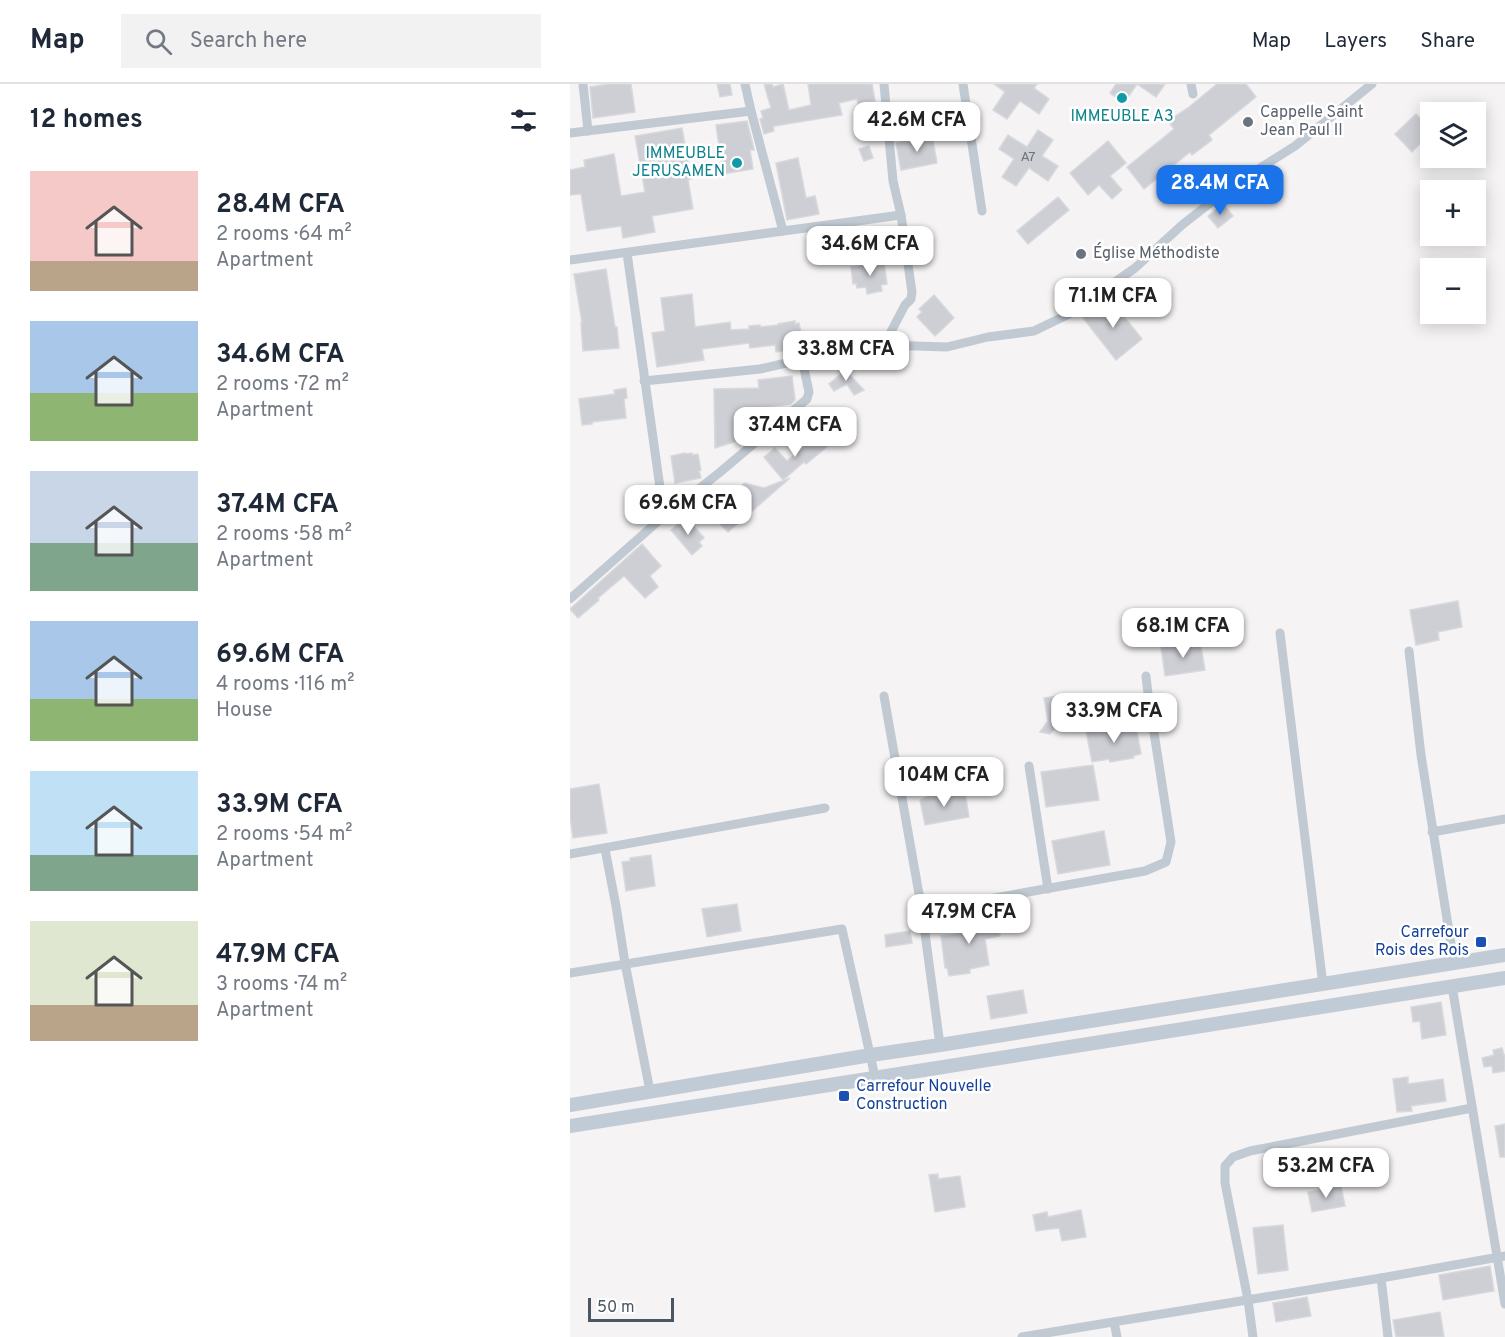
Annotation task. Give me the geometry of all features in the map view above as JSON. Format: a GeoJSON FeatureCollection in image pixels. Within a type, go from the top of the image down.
{"type":"FeatureCollection","features":[{"type":"Feature","properties":{"kind":"main road"},"geometry":{"type":"LineString","coordinates":[[570,1105],[1505,955]]}},
{"type":"Feature","properties":{"kind":"main road"},"geometry":{"type":"LineString","coordinates":[[570,1126],[1505,978]]}},
{"type":"Feature","properties":{"kind":"street"},"geometry":{"type":"LineString","coordinates":[[582,84],[588,131]]}},
{"type":"Feature","properties":{"kind":"street"},"geometry":{"type":"LineString","coordinates":[[745,84],[783,231]]}},
{"type":"Feature","properties":{"kind":"street"},"geometry":{"type":"LineString","coordinates":[[884,84],[893,181],[901,215],[912,292],[911,298],[884,345]]}},
{"type":"Feature","properties":{"kind":"street"},"geometry":{"type":"LineString","coordinates":[[963,84],[982,211]]}},
{"type":"Feature","properties":{"kind":"street"},"geometry":{"type":"LineString","coordinates":[[644,381],[760,369],[834,352],[884,345],[947,347],[1034,331],[1069,314],[1135,268],[1182,225],[1233,185],[1295,146],[1371,84]]}},
{"type":"Feature","properties":{"kind":"street"},"geometry":{"type":"LineString","coordinates":[[570,133],[751,111]]}},
{"type":"Feature","properties":{"kind":"street"},"geometry":{"type":"LineString","coordinates":[[570,260],[901,215]]}},
{"type":"Feature","properties":{"kind":"street"},"geometry":{"type":"LineString","coordinates":[[627,253],[664,516]]}},
{"type":"Feature","properties":{"kind":"street"},"geometry":{"type":"LineString","coordinates":[[570,599],[664,516],[807,399],[809,392],[802,359]]}},
{"type":"Feature","properties":{"kind":"street"},"geometry":{"type":"LineString","coordinates":[[1280,633],[1323,985]]}},
{"type":"Feature","properties":{"kind":"street"},"geometry":{"type":"LineString","coordinates":[[1409,651],[1432,832],[1454,963]]}},
{"type":"Feature","properties":{"kind":"street"},"geometry":{"type":"LineString","coordinates":[[922,911],[1145,872],[1166,862],[1171,842],[1146,676]]}},
{"type":"Feature","properties":{"kind":"street"},"geometry":{"type":"LineString","coordinates":[[884,696],[922,911],[940,1045]]}},
{"type":"Feature","properties":{"kind":"street"},"geometry":{"type":"LineString","coordinates":[[1029,766],[1048,889]]}},
{"type":"Feature","properties":{"kind":"street"},"geometry":{"type":"LineString","coordinates":[[570,854],[825,808]]}},
{"type":"Feature","properties":{"kind":"street"},"geometry":{"type":"LineString","coordinates":[[1432,832],[1505,819]]}},
{"type":"Feature","properties":{"kind":"street"},"geometry":{"type":"LineString","coordinates":[[605,849],[650,1091]]}},
{"type":"Feature","properties":{"kind":"street"},"geometry":{"type":"LineString","coordinates":[[570,973],[842,929],[875,1077]]}},
{"type":"Feature","properties":{"kind":"street"},"geometry":{"type":"LineString","coordinates":[[1452,986],[1472,1108],[1501,1256],[1505,1305]]}},
{"type":"Feature","properties":{"kind":"street"},"geometry":{"type":"LineString","coordinates":[[1253,1337],[1225,1183],[1225,1166],[1233,1156],[1472,1108]]}},
{"type":"Feature","properties":{"kind":"street"},"geometry":{"type":"LineString","coordinates":[[1022,1337],[1501,1256]]}},
{"type":"Feature","properties":{"kind":"street"},"geometry":{"type":"LineString","coordinates":[[1381,1278],[1388,1337]]}},
{"type":"Feature","properties":{"kind":"street"},"geometry":{"type":"LineString","coordinates":[[1114,1322],[1117,1337]]}},
{"type":"Feature","properties":{"kind":"building"},"geometry":{"type":"Polygon","coordinates":[[[631,84],[635,112],[593,118],[590,87],[631,84]]]}},
{"type":"Feature","properties":{"kind":"building"},"geometry":{"type":"Polygon","coordinates":[[[717,84],[730,84],[732,95],[720,97],[717,84]]]}},
{"type":"Feature","properties":{"kind":"building"},"geometry":{"type":"Polygon","coordinates":[[[764,84],[772,84],[773,87],[783,84],[789,110],[811,105],[808,84],[872,84],[875,101],[858,104],[857,99],[839,103],[842,115],[775,126],[774,131],[764,134],[760,119],[763,118],[761,111],[771,108],[764,84]]]}},
{"type":"Feature","properties":{"kind":"building"},"geometry":{"type":"Polygon","coordinates":[[[994,84],[1037,84],[1034,88],[1049,99],[1039,114],[1020,101],[1007,119],[993,110],[1005,92],[994,84]]]}},
{"type":"Feature","properties":{"kind":"building","name":"IMMEUBLE A3"},"geometry":{"type":"Polygon","coordinates":[[[1116,84],[1137,84],[1124,103],[1110,93],[1116,84]]]}},
{"type":"Feature","properties":{"kind":"building","name":"IMMEUBLE A3"},"geometry":{"type":"Polygon","coordinates":[[[1137,84],[1165,84],[1156,97],[1137,84]]]}},
{"type":"Feature","properties":{"kind":"building"},"geometry":{"type":"Polygon","coordinates":[[[1217,84],[1246,84],[1256,97],[1209,135],[1212,140],[1192,155],[1190,152],[1144,189],[1127,167],[1174,129],[1168,121],[1217,84]]]}},
{"type":"Feature","properties":{"kind":"building"},"geometry":{"type":"Polygon","coordinates":[[[1416,114],[1420,118],[1420,144],[1412,152],[1395,134],[1416,114]]]}},
{"type":"Feature","properties":{"kind":"building"},"geometry":{"type":"Polygon","coordinates":[[[747,121],[754,150],[750,150],[753,169],[723,174],[716,125],[747,121]]]}},
{"type":"Feature","properties":{"kind":"building"},"geometry":{"type":"Polygon","coordinates":[[[682,128],[691,179],[688,180],[693,209],[652,216],[655,232],[623,238],[621,226],[587,231],[581,194],[570,195],[570,170],[585,167],[584,160],[614,154],[621,196],[645,192],[635,136],[682,128]]]}},
{"type":"Feature","properties":{"kind":"building"},"geometry":{"type":"Polygon","coordinates":[[[1038,130],[1053,140],[1042,156],[1058,166],[1048,181],[1029,168],[1016,186],[1002,177],[1014,159],[999,149],[1008,135],[1027,147],[1038,130]]]}},
{"type":"Feature","properties":{"kind":"building"},"geometry":{"type":"Polygon","coordinates":[[[932,135],[937,163],[901,170],[896,143],[932,135]]]}},
{"type":"Feature","properties":{"kind":"building"},"geometry":{"type":"Polygon","coordinates":[[[1108,141],[1126,163],[1110,176],[1122,190],[1112,199],[1099,185],[1088,195],[1070,173],[1108,141]]]}},
{"type":"Feature","properties":{"kind":"building"},"geometry":{"type":"Polygon","coordinates":[[[869,146],[873,158],[864,161],[859,149],[869,146]]]}},
{"type":"Feature","properties":{"kind":"building"},"geometry":{"type":"Polygon","coordinates":[[[798,158],[806,198],[815,196],[819,214],[787,220],[776,163],[798,158]]]}},
{"type":"Feature","properties":{"kind":"building"},"geometry":{"type":"Polygon","coordinates":[[[1058,197],[1069,210],[1028,244],[1017,231],[1058,197]]]}},
{"type":"Feature","properties":{"kind":"building"},"geometry":{"type":"Polygon","coordinates":[[[1223,204],[1233,216],[1218,228],[1208,216],[1223,204]]]}},
{"type":"Feature","properties":{"kind":"building"},"geometry":{"type":"Polygon","coordinates":[[[884,262],[887,284],[881,285],[882,291],[867,294],[866,287],[857,288],[856,283],[853,284],[851,267],[884,262]]]}},
{"type":"Feature","properties":{"kind":"building"},"geometry":{"type":"Polygon","coordinates":[[[606,269],[619,348],[583,351],[582,323],[574,274],[606,269]]]}},
{"type":"Feature","properties":{"kind":"building"},"geometry":{"type":"Polygon","coordinates":[[[692,294],[695,327],[730,322],[731,330],[749,329],[749,326],[760,325],[760,327],[795,321],[795,324],[799,323],[804,348],[776,352],[775,345],[750,348],[749,343],[702,349],[704,360],[657,367],[652,333],[665,331],[661,298],[692,294]]]}},
{"type":"Feature","properties":{"kind":"building"},"geometry":{"type":"Polygon","coordinates":[[[934,295],[954,318],[935,336],[917,317],[922,312],[919,309],[934,295]]]}},
{"type":"Feature","properties":{"kind":"building"},"geometry":{"type":"Polygon","coordinates":[[[1109,298],[1142,339],[1116,360],[1083,318],[1109,298]]]}},
{"type":"Feature","properties":{"kind":"building"},"geometry":{"type":"Polygon","coordinates":[[[839,363],[864,390],[854,395],[847,384],[834,391],[829,384],[841,374],[836,366],[839,363]]]}},
{"type":"Feature","properties":{"kind":"building"},"geometry":{"type":"Polygon","coordinates":[[[792,376],[795,400],[791,404],[752,409],[753,436],[715,448],[714,389],[759,388],[758,380],[792,376]]]}},
{"type":"Feature","properties":{"kind":"building"},"geometry":{"type":"Polygon","coordinates":[[[626,388],[627,398],[624,399],[626,418],[582,425],[579,399],[615,394],[614,390],[626,388]]]}},
{"type":"Feature","properties":{"kind":"building"},"geometry":{"type":"Polygon","coordinates":[[[818,435],[828,446],[783,480],[764,457],[775,448],[787,461],[818,435]]]}},
{"type":"Feature","properties":{"kind":"building"},"geometry":{"type":"Polygon","coordinates":[[[685,453],[698,454],[701,478],[675,483],[671,456],[685,453]]]}},
{"type":"Feature","properties":{"kind":"building"},"geometry":{"type":"Polygon","coordinates":[[[790,478],[728,532],[720,524],[733,512],[730,508],[742,495],[737,490],[743,484],[764,488],[790,478]]]}},
{"type":"Feature","properties":{"kind":"building"},"geometry":{"type":"Polygon","coordinates":[[[686,517],[704,538],[699,542],[702,546],[692,555],[671,530],[686,517]]]}},
{"type":"Feature","properties":{"kind":"building"},"geometry":{"type":"Polygon","coordinates":[[[642,544],[661,566],[650,576],[658,587],[645,598],[624,576],[578,618],[570,609],[642,544]]]}},
{"type":"Feature","properties":{"kind":"building"},"geometry":{"type":"Polygon","coordinates":[[[1458,601],[1462,627],[1438,632],[1439,640],[1416,645],[1410,610],[1458,601]]]}},
{"type":"Feature","properties":{"kind":"building"},"geometry":{"type":"Polygon","coordinates":[[[1152,611],[1159,625],[1159,620],[1172,621],[1170,629],[1162,631],[1166,642],[1154,646],[1152,611]]]}},
{"type":"Feature","properties":{"kind":"building"},"geometry":{"type":"Polygon","coordinates":[[[1200,641],[1205,670],[1165,676],[1161,647],[1200,641]]]}},
{"type":"Feature","properties":{"kind":"building"},"geometry":{"type":"Polygon","coordinates":[[[1066,695],[1068,716],[1050,734],[1040,732],[1048,721],[1044,698],[1066,695]]]}},
{"type":"Feature","properties":{"kind":"building"},"geometry":{"type":"Polygon","coordinates":[[[1136,726],[1141,754],[1133,756],[1134,758],[1110,762],[1109,759],[1092,762],[1086,731],[1100,728],[1101,732],[1136,726]]]}},
{"type":"Feature","properties":{"kind":"building"},"geometry":{"type":"Polygon","coordinates":[[[1093,765],[1099,800],[1046,807],[1041,772],[1093,765]]]}},
{"type":"Feature","properties":{"kind":"building"},"geometry":{"type":"Polygon","coordinates":[[[599,784],[607,833],[573,838],[570,789],[599,784]]]}},
{"type":"Feature","properties":{"kind":"building"},"geometry":{"type":"Polygon","coordinates":[[[965,792],[969,817],[925,825],[920,800],[931,795],[940,797],[965,792]]]}},
{"type":"Feature","properties":{"kind":"building"},"geometry":{"type":"Polygon","coordinates":[[[1104,831],[1110,865],[1058,874],[1052,841],[1104,831]]]}},
{"type":"Feature","properties":{"kind":"building"},"geometry":{"type":"Polygon","coordinates":[[[651,855],[655,886],[626,891],[622,862],[630,861],[630,858],[651,855]]]}},
{"type":"Feature","properties":{"kind":"building"},"geometry":{"type":"Polygon","coordinates":[[[737,904],[741,931],[707,937],[702,909],[737,904]]]}},
{"type":"Feature","properties":{"kind":"building"},"geometry":{"type":"Polygon","coordinates":[[[979,913],[980,918],[990,917],[990,921],[998,919],[1000,936],[985,939],[989,965],[970,969],[970,973],[949,976],[945,968],[941,936],[963,933],[961,920],[979,913]]]}},
{"type":"Feature","properties":{"kind":"building"},"geometry":{"type":"Polygon","coordinates":[[[910,931],[912,943],[886,947],[885,935],[910,931]]]}},
{"type":"Feature","properties":{"kind":"building"},"geometry":{"type":"Polygon","coordinates":[[[1023,990],[1027,1013],[991,1019],[987,996],[1023,990]]]}},
{"type":"Feature","properties":{"kind":"building"},"geometry":{"type":"Polygon","coordinates":[[[1441,1002],[1446,1035],[1422,1039],[1420,1021],[1413,1022],[1411,1007],[1441,1002]]]}},
{"type":"Feature","properties":{"kind":"building"},"geometry":{"type":"Polygon","coordinates":[[[1502,1048],[1505,1055],[1505,1071],[1493,1073],[1492,1066],[1484,1067],[1482,1058],[1494,1055],[1493,1050],[1502,1048]]]}},
{"type":"Feature","properties":{"kind":"building"},"geometry":{"type":"Polygon","coordinates":[[[1408,1077],[1408,1084],[1443,1079],[1446,1101],[1411,1106],[1412,1111],[1397,1112],[1393,1079],[1408,1077]]]}},
{"type":"Feature","properties":{"kind":"building"},"geometry":{"type":"Polygon","coordinates":[[[1505,1124],[1505,1157],[1500,1157],[1495,1126],[1505,1124]]]}},
{"type":"Feature","properties":{"kind":"building"},"geometry":{"type":"Polygon","coordinates":[[[938,1174],[938,1179],[960,1176],[965,1207],[935,1212],[929,1175],[938,1174]]]}},
{"type":"Feature","properties":{"kind":"building"},"geometry":{"type":"Polygon","coordinates":[[[1341,1186],[1345,1206],[1312,1212],[1308,1192],[1341,1186]]]}},
{"type":"Feature","properties":{"kind":"building"},"geometry":{"type":"Polygon","coordinates":[[[1081,1210],[1086,1237],[1062,1241],[1059,1228],[1036,1231],[1033,1215],[1047,1212],[1048,1217],[1081,1210]]]}},
{"type":"Feature","properties":{"kind":"building"},"geometry":{"type":"Polygon","coordinates":[[[1283,1225],[1288,1270],[1258,1274],[1253,1228],[1283,1225]]]}},
{"type":"Feature","properties":{"kind":"building"},"geometry":{"type":"Polygon","coordinates":[[[1490,1266],[1494,1291],[1443,1300],[1439,1275],[1490,1266]]]}},
{"type":"Feature","properties":{"kind":"building"},"geometry":{"type":"Polygon","coordinates":[[[1307,1297],[1311,1316],[1276,1322],[1273,1303],[1307,1297]]]}},
{"type":"Feature","properties":{"kind":"building"},"geometry":{"type":"Polygon","coordinates":[[[1440,1312],[1444,1337],[1396,1337],[1393,1320],[1440,1312]]]}},
{"type":"Feature","properties":{"kind":"place","name":"IMMEUBLE A3"},"geometry":{"type":"Point","coordinates":[1122,98]}},
{"type":"Feature","properties":{"kind":"place","name":"Cappelle Saint Jean Paul II"},"geometry":{"type":"Point","coordinates":[1248,122]}},
{"type":"Feature","properties":{"kind":"place","name":"IMMEUBLE JERUSAMEN"},"geometry":{"type":"Point","coordinates":[737,163]}},
{"type":"Feature","properties":{"kind":"place","name":"Église Méthodiste"},"geometry":{"type":"Point","coordinates":[1081,254]}},
{"type":"Feature","properties":{"kind":"place","name":"Carrefour Rois des Rois"},"geometry":{"type":"Point","coordinates":[1481,942]}},
{"type":"Feature","properties":{"kind":"place","name":"Carrefour Nouvelle Construction"},"geometry":{"type":"Point","coordinates":[844,1096]}}]}
